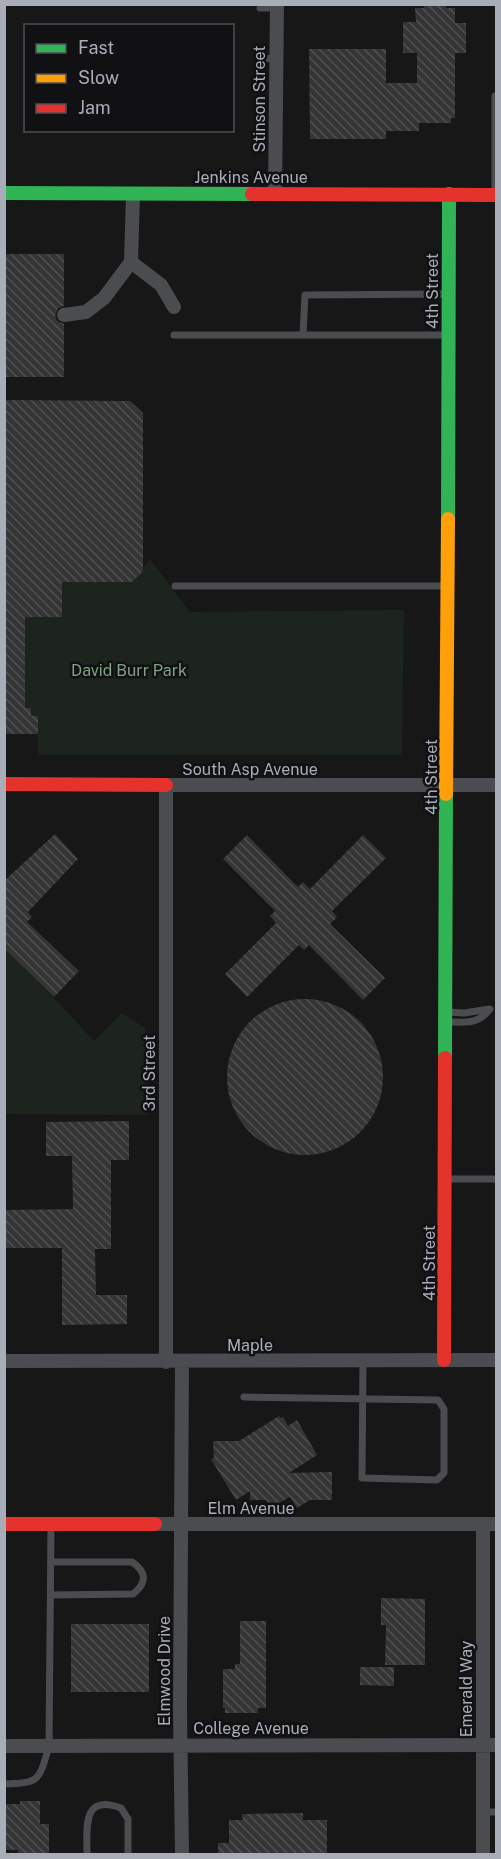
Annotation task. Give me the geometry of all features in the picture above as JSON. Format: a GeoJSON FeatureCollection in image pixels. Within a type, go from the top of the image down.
{"type":"FeatureCollection","features":[{"type":"Feature","properties":{"kind":"street","name":"Stinson Street"},"geometry":{"type":"LineString","coordinates":[[275,194],[277,6]]}},
{"type":"Feature","properties":{"kind":"street","name":"Jenkins Avenue"},"geometry":{"type":"LineString","coordinates":[[4,193],[496,195]]}},
{"type":"Feature","properties":{"kind":"street"},"geometry":{"type":"LineString","coordinates":[[64,315],[86,312],[104,298],[130,262],[133,194]]}},
{"type":"Feature","properties":{"kind":"street","name":"4th Street"},"geometry":{"type":"LineString","coordinates":[[444,1360],[449,195]]}},
{"type":"Feature","properties":{"kind":"street"},"geometry":{"type":"LineString","coordinates":[[130,262],[161,285],[174,307]]}},
{"type":"Feature","properties":{"kind":"street","name":"South Asp Avenue"},"geometry":{"type":"LineString","coordinates":[[4,784],[496,785]]}},
{"type":"Feature","properties":{"kind":"street","name":"3rd Street"},"geometry":{"type":"LineString","coordinates":[[166,785],[166,1362]]}},
{"type":"Feature","properties":{"kind":"street","name":"Maple"},"geometry":{"type":"LineString","coordinates":[[4,1361],[496,1360]]}},
{"type":"Feature","properties":{"kind":"street","name":"Elmwood Drive"},"geometry":{"type":"LineString","coordinates":[[182,1362],[182,1854]]}},
{"type":"Feature","properties":{"kind":"street","name":"Elm Avenue"},"geometry":{"type":"LineString","coordinates":[[4,1524],[490,1524]]}},
{"type":"Feature","properties":{"kind":"street","name":"Emerald Way"},"geometry":{"type":"LineString","coordinates":[[483,1854],[490,1812],[490,1524]]}},
{"type":"Feature","properties":{"kind":"street","name":"College Avenue"},"geometry":{"type":"LineString","coordinates":[[4,1746],[490,1745]]}},
{"type":"Feature","properties":{"kind":"lane"},"geometry":{"type":"LineString","coordinates":[[260,8],[277,6]]}},
{"type":"Feature","properties":{"kind":"lane"},"geometry":{"type":"LineString","coordinates":[[261,58],[276,58]]}},
{"type":"Feature","properties":{"kind":"lane"},"geometry":{"type":"LineString","coordinates":[[496,96],[496,195]]}},
{"type":"Feature","properties":{"kind":"lane"},"geometry":{"type":"LineString","coordinates":[[303,335],[305,295],[448,294]]}},
{"type":"Feature","properties":{"kind":"lane"},"geometry":{"type":"LineString","coordinates":[[174,335],[448,335]]}},
{"type":"Feature","properties":{"kind":"lane"},"geometry":{"type":"LineString","coordinates":[[175,586],[448,586]]}},
{"type":"Feature","properties":{"kind":"lane"},"geometry":{"type":"LineString","coordinates":[[490,1009],[483,1018],[472,1022],[447,1017],[490,1009]]}},
{"type":"Feature","properties":{"kind":"lane"},"geometry":{"type":"LineString","coordinates":[[446,1179],[496,1179]]}},
{"type":"Feature","properties":{"kind":"lane"},"geometry":{"type":"LineString","coordinates":[[244,1397],[363,1399],[438,1400],[444,1408],[444,1473],[437,1480],[362,1478],[363,1399],[363,1361]]}},
{"type":"Feature","properties":{"kind":"lane"},"geometry":{"type":"LineString","coordinates":[[4,1784],[30,1783],[40,1776],[49,1746],[51,1524]]}},
{"type":"Feature","properties":{"kind":"lane"},"geometry":{"type":"LineString","coordinates":[[51,1562],[132,1562],[141,1567],[144,1575],[141,1587],[132,1594],[51,1595]]}},
{"type":"Feature","properties":{"kind":"lane"},"geometry":{"type":"LineString","coordinates":[[87,1854],[87,1822],[90,1812],[97,1805],[103,1804],[121,1808],[128,1819],[128,1854]]}},
{"type":"Feature","properties":{"kind":"green space","name":"David Burr Park"},"geometry":{"type":"Polygon","coordinates":[[[150,559],[190,612],[404,610],[402,755],[38,755],[38,717],[31,716],[31,708],[25,708],[25,617],[62,617],[62,582],[131,582],[150,559]]]}},
{"type":"Feature","properties":{"kind":"green space"},"geometry":{"type":"Polygon","coordinates":[[[4,948],[94,1041],[122,1013],[145,1028],[147,1115],[5,1114],[4,948]]]}},
{"type":"Feature","properties":{"kind":"building"},"geometry":{"type":"Polygon","coordinates":[[[424,4],[446,4],[446,8],[455,8],[455,23],[466,23],[466,53],[455,53],[455,118],[451,118],[451,123],[419,123],[419,131],[386,131],[386,139],[310,139],[309,49],[386,49],[386,83],[417,83],[417,53],[403,53],[403,22],[416,22],[415,8],[424,8],[424,4]]]}},
{"type":"Feature","properties":{"kind":"building"},"geometry":{"type":"Polygon","coordinates":[[[4,254],[64,254],[64,306],[58,308],[55,316],[57,321],[64,324],[64,377],[4,377],[4,254]]]}},
{"type":"Feature","properties":{"kind":"building"},"geometry":{"type":"Polygon","coordinates":[[[4,400],[130,401],[143,413],[143,571],[132,582],[62,582],[62,617],[25,617],[25,708],[31,708],[31,716],[38,716],[38,734],[4,734],[4,400]]]}},
{"type":"Feature","properties":{"kind":"building"},"geometry":{"type":"Polygon","coordinates":[[[55,834],[78,859],[28,912],[32,917],[27,922],[79,971],[54,997],[4,948],[4,881],[55,834]]]}},
{"type":"Feature","properties":{"kind":"building"},"geometry":{"type":"Polygon","coordinates":[[[247,835],[298,887],[303,882],[310,889],[363,835],[386,858],[332,911],[337,917],[330,924],[385,978],[363,1000],[309,945],[304,950],[299,945],[247,997],[225,974],[276,923],[270,916],[275,911],[223,859],[247,835]]]}},
{"type":"Feature","properties":{"kind":"building"},"geometry":{"type":"Polygon","coordinates":[[[305,999],[320,1000],[335,1005],[349,1012],[360,1022],[370,1033],[377,1047],[382,1062],[382,1092],[377,1107],[370,1121],[360,1132],[349,1142],[335,1149],[320,1154],[305,1155],[290,1154],[275,1149],[261,1142],[250,1132],[240,1121],[233,1107],[228,1092],[227,1077],[228,1062],[233,1047],[240,1033],[250,1022],[261,1012],[275,1005],[290,1000],[305,999]]]}},
{"type":"Feature","properties":{"kind":"building"},"geometry":{"type":"Polygon","coordinates":[[[129,1121],[129,1160],[111,1160],[111,1249],[95,1249],[96,1295],[127,1295],[127,1324],[62,1325],[62,1248],[4,1248],[4,1210],[73,1209],[72,1156],[46,1156],[46,1122],[129,1121]]]}},
{"type":"Feature","properties":{"kind":"building"},"geometry":{"type":"Polygon","coordinates":[[[279,1416],[283,1417],[288,1426],[297,1420],[317,1455],[289,1473],[332,1472],[332,1500],[310,1500],[297,1508],[290,1497],[270,1508],[266,1500],[250,1500],[250,1491],[236,1500],[211,1459],[214,1458],[213,1441],[239,1441],[279,1416]]]}},
{"type":"Feature","properties":{"kind":"building"},"geometry":{"type":"Polygon","coordinates":[[[381,1598],[425,1599],[425,1665],[385,1665],[386,1625],[381,1625],[381,1598]]]}},
{"type":"Feature","properties":{"kind":"building"},"geometry":{"type":"Polygon","coordinates":[[[240,1621],[266,1621],[266,1708],[258,1708],[258,1713],[225,1713],[225,1708],[223,1708],[223,1669],[235,1669],[235,1664],[240,1664],[240,1621]]]}},
{"type":"Feature","properties":{"kind":"building"},"geometry":{"type":"Polygon","coordinates":[[[71,1624],[149,1624],[149,1692],[71,1692],[71,1624]]]}},
{"type":"Feature","properties":{"kind":"building"},"geometry":{"type":"Polygon","coordinates":[[[360,1667],[394,1667],[394,1686],[360,1685],[360,1667]]]}},
{"type":"Feature","properties":{"kind":"building"},"geometry":{"type":"Polygon","coordinates":[[[20,1801],[40,1801],[40,1824],[49,1824],[49,1854],[18,1854],[18,1850],[4,1850],[4,1804],[20,1804],[20,1801]]]}},
{"type":"Feature","properties":{"kind":"building"},"geometry":{"type":"Polygon","coordinates":[[[303,1813],[303,1820],[327,1820],[327,1854],[218,1854],[218,1843],[229,1843],[229,1820],[243,1820],[242,1814],[303,1813]]]}},
{"type":"Feature","properties":{"kind":"traffic: fast"},"geometry":{"type":"LineString","coordinates":[[4,193],[252,194]]}},
{"type":"Feature","properties":{"kind":"traffic: fast"},"geometry":{"type":"LineString","coordinates":[[448,519],[449,194]]}},
{"type":"Feature","properties":{"kind":"traffic: fast"},"geometry":{"type":"LineString","coordinates":[[445,1058],[446,794]]}},
{"type":"Feature","properties":{"kind":"traffic: slow"},"geometry":{"type":"LineString","coordinates":[[446,794],[448,519]]}},
{"type":"Feature","properties":{"kind":"traffic: jam"},"geometry":{"type":"LineString","coordinates":[[252,194],[496,195]]}},
{"type":"Feature","properties":{"kind":"traffic: jam"},"geometry":{"type":"LineString","coordinates":[[4,784],[166,785]]}},
{"type":"Feature","properties":{"kind":"traffic: jam"},"geometry":{"type":"LineString","coordinates":[[444,1360],[445,1058]]}},
{"type":"Feature","properties":{"kind":"traffic: jam"},"geometry":{"type":"LineString","coordinates":[[4,1524],[155,1524]]}}]}
